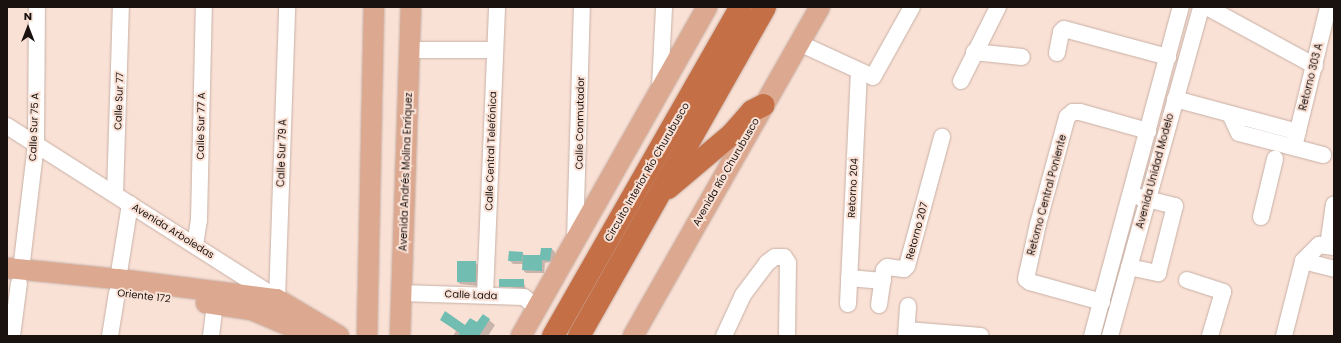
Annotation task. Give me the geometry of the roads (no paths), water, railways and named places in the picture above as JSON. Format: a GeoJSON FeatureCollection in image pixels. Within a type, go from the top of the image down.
{"type":"FeatureCollection","features":[{"type":"Feature","properties":{"kind":"highway","name":"Circuito Interior Río Churubusco"},"geometry":{"type":"LineString","coordinates":[[553,336],[740,7]]}},
{"type":"Feature","properties":{"kind":"highway","name":"Circuito Interior Río Churubusco"},"geometry":{"type":"LineString","coordinates":[[579,336],[765,7]]}},
{"type":"Feature","properties":{"kind":"highway"},"geometry":{"type":"LineString","coordinates":[[657,197],[732,134],[752,112],[764,105]]}},
{"type":"Feature","properties":{"kind":"main road"},"geometry":{"type":"LineString","coordinates":[[367,336],[374,7]]}},
{"type":"Feature","properties":{"kind":"main road","name":"Avenida Andrés Molina Enríquez"},"geometry":{"type":"LineString","coordinates":[[400,336],[411,7]]}},
{"type":"Feature","properties":{"kind":"main road"},"geometry":{"type":"LineString","coordinates":[[521,336],[707,7]]}},
{"type":"Feature","properties":{"kind":"main road","name":"Avenida Río Churubusco"},"geometry":{"type":"LineString","coordinates":[[639,334],[764,105],[820,7]]}},
{"type":"Feature","properties":{"kind":"main road","name":"Oriente 172"},"geometry":{"type":"LineString","coordinates":[[14,276],[278,299]]}},
{"type":"Feature","properties":{"kind":"main road","name":"Oriente 172"},"geometry":{"type":"LineString","coordinates":[[118,286],[252,310],[280,320],[309,335]]}},
{"type":"Feature","properties":{"kind":"main road","name":"Avenida Arboledas"},"geometry":{"type":"LineString","coordinates":[[278,299],[339,336]]}},
{"type":"Feature","properties":{"kind":"street","name":"Calle Sur 75 A"},"geometry":{"type":"LineString","coordinates":[[12,336],[14,276],[36,144],[37,7]]}},
{"type":"Feature","properties":{"kind":"street","name":"Calle Sur 77"},"geometry":{"type":"LineString","coordinates":[[115,194],[121,7]]}},
{"type":"Feature","properties":{"kind":"street","name":"Calle Sur 77 A"},"geometry":{"type":"LineString","coordinates":[[195,244],[199,220],[204,7]]}},
{"type":"Feature","properties":{"kind":"street","name":"Calle Sur 79 A"},"geometry":{"type":"LineString","coordinates":[[278,299],[287,7]]}},
{"type":"Feature","properties":{"kind":"street","name":"Calle Central Telefónica"},"geometry":{"type":"LineString","coordinates":[[485,295],[497,7]]}},
{"type":"Feature","properties":{"kind":"street","name":"Calle Conmutador"},"geometry":{"type":"LineString","coordinates":[[575,239],[582,7]]}},
{"type":"Feature","properties":{"kind":"street"},"geometry":{"type":"LineString","coordinates":[[660,91],[664,7]]}},
{"type":"Feature","properties":{"kind":"street"},"geometry":{"type":"LineString","coordinates":[[799,43],[868,76],[876,75],[912,7]]}},
{"type":"Feature","properties":{"kind":"street"},"geometry":{"type":"LineString","coordinates":[[961,81],[974,52],[998,7]]}},
{"type":"Feature","properties":{"kind":"street","name":"Avenida Unidad Modelo"},"geometry":{"type":"LineString","coordinates":[[1092,336],[1181,7]]}},
{"type":"Feature","properties":{"kind":"street","name":"Avenida Unidad Modelo"},"geometry":{"type":"LineString","coordinates":[[1110,336],[1201,7]]}},
{"type":"Feature","properties":{"kind":"street"},"geometry":{"type":"LineString","coordinates":[[1207,7],[1315,66]]}},
{"type":"Feature","properties":{"kind":"street","name":"Retorno 303 A"},"geometry":{"type":"LineString","coordinates":[[1296,140],[1328,7]]}},
{"type":"Feature","properties":{"kind":"street"},"geometry":{"type":"LineString","coordinates":[[1057,53],[1061,32],[1064,29],[1168,57]]}},
{"type":"Feature","properties":{"kind":"street"},"geometry":{"type":"LineString","coordinates":[[410,50],[495,50]]}},
{"type":"Feature","properties":{"kind":"street"},"geometry":{"type":"LineString","coordinates":[[974,52],[1022,58]]}},
{"type":"Feature","properties":{"kind":"street","name":"Retorno 204"},"geometry":{"type":"LineString","coordinates":[[848,304],[859,72]]}},
{"type":"Feature","properties":{"kind":"street"},"geometry":{"type":"LineString","coordinates":[[1175,99],[1230,114],[1296,140],[1323,155]]}},
{"type":"Feature","properties":{"kind":"street","name":"Retorno Central Poniente"},"geometry":{"type":"LineString","coordinates":[[1102,302],[1030,282],[1026,279],[1038,224],[1067,117],[1073,112],[1080,112],[1148,131]]}},
{"type":"Feature","properties":{"kind":"street","name":"Avenida Arboledas"},"geometry":{"type":"LineString","coordinates":[[7,126],[195,244],[278,299]]}},
{"type":"Feature","properties":{"kind":"street","name":"Retorno 207"},"geometry":{"type":"LineString","coordinates":[[879,305],[887,267],[904,270],[908,266],[942,137]]}},
{"type":"Feature","properties":{"kind":"street"},"geometry":{"type":"LineString","coordinates":[[1261,217],[1275,159]]}},
{"type":"Feature","properties":{"kind":"street"},"geometry":{"type":"LineString","coordinates":[[1129,267],[1158,273],[1175,206],[1131,195]]}},
{"type":"Feature","properties":{"kind":"street"},"geometry":{"type":"LineString","coordinates":[[110,336],[130,204]]}},
{"type":"Feature","properties":{"kind":"street"},"geometry":{"type":"LineString","coordinates":[[1284,336],[1302,261],[1319,245],[1331,247],[1334,204]]}},
{"type":"Feature","properties":{"kind":"street"},"geometry":{"type":"LineString","coordinates":[[724,336],[743,296],[767,263],[775,257],[784,257],[788,263],[787,334]]}},
{"type":"Feature","properties":{"kind":"street"},"geometry":{"type":"LineString","coordinates":[[1302,261],[1334,269]]}},
{"type":"Feature","properties":{"kind":"street"},"geometry":{"type":"LineString","coordinates":[[849,278],[883,281]]}},
{"type":"Feature","properties":{"kind":"street"},"geometry":{"type":"LineString","coordinates":[[1187,280],[1223,292],[1210,336]]}},
{"type":"Feature","properties":{"kind":"street","name":"Calle Lada"},"geometry":{"type":"LineString","coordinates":[[401,293],[524,297],[531,303],[535,311]]}},
{"type":"Feature","properties":{"kind":"street"},"geometry":{"type":"LineString","coordinates":[[211,336],[215,304]]}},
{"type":"Feature","properties":{"kind":"street"},"geometry":{"type":"LineString","coordinates":[[908,306],[906,333],[981,336]]}}]}
